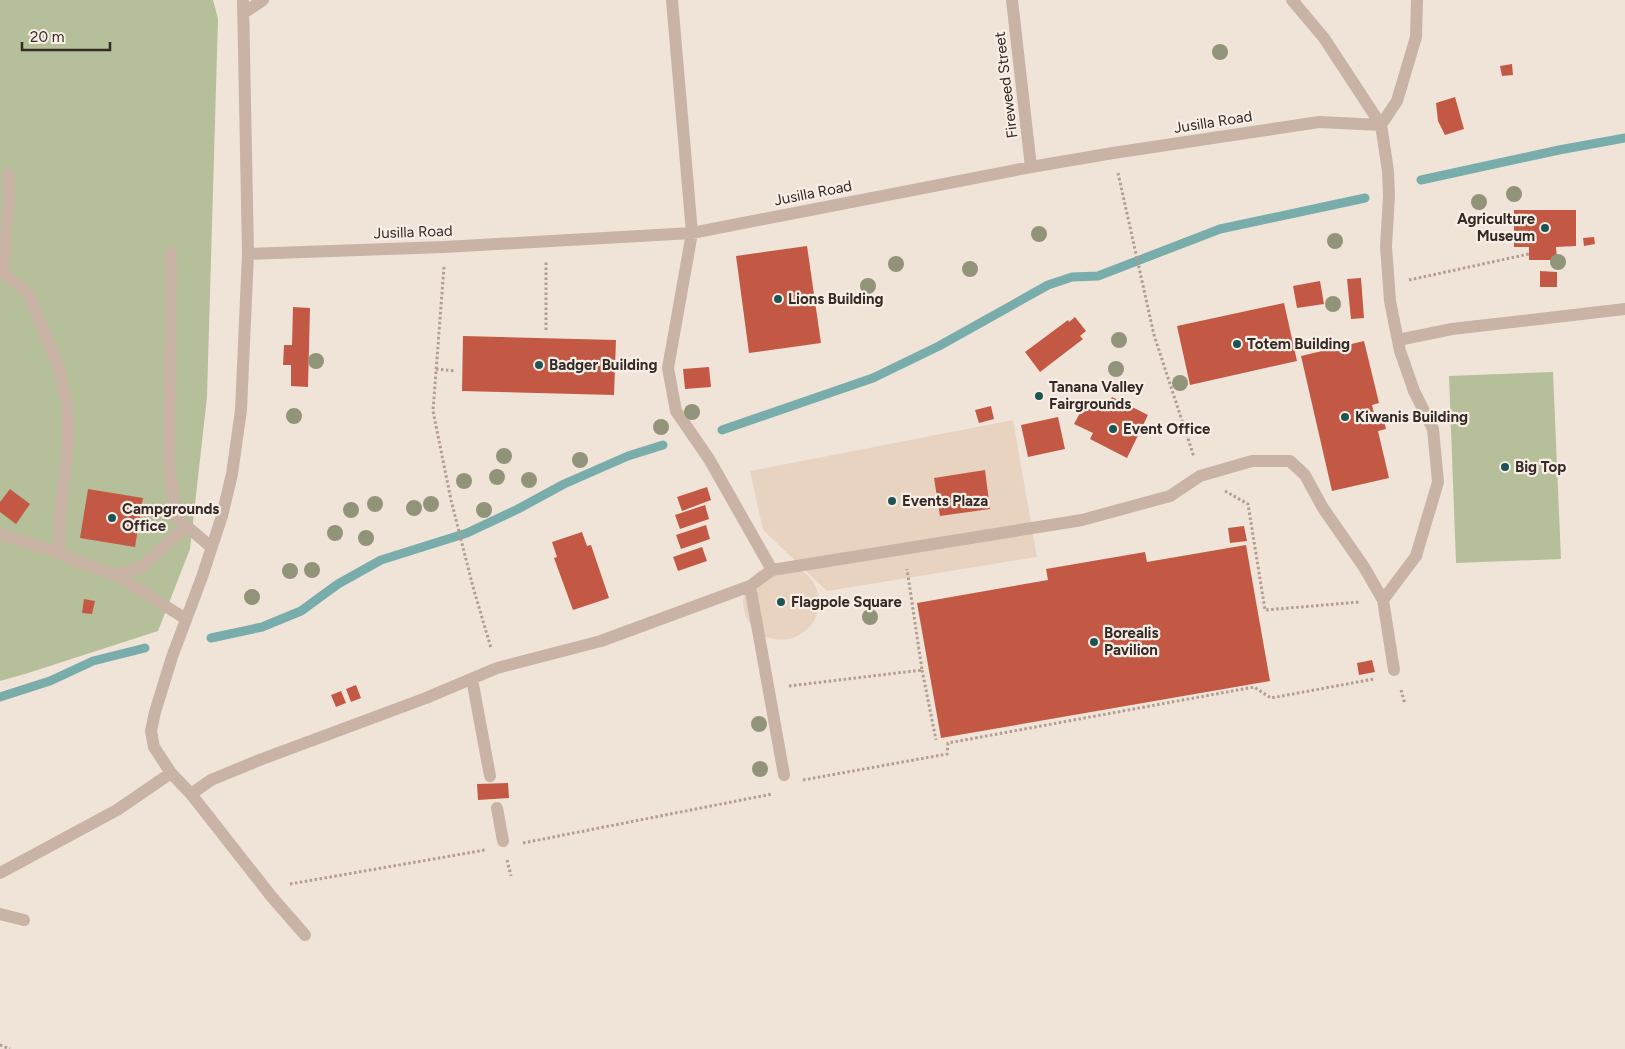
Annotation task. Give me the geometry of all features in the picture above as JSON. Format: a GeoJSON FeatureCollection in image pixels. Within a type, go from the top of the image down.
{"type":"FeatureCollection","features":[{"type":"Feature","properties":{"kind":"street"},"geometry":{"type":"LineString","coordinates":[[263,0],[244,6],[248,254],[241,410],[232,474],[222,516],[172,657],[151,731],[154,747],[171,773],[191,794],[305,936]]}},
{"type":"Feature","properties":{"kind":"street"},"geometry":{"type":"LineString","coordinates":[[672,0],[692,232],[668,368],[676,411],[710,459],[772,570]]}},
{"type":"Feature","properties":{"kind":"street","name":"Fireweed Street"},"geometry":{"type":"LineString","coordinates":[[1012,0],[1031,167]]}},
{"type":"Feature","properties":{"kind":"street"},"geometry":{"type":"LineString","coordinates":[[1292,0],[1324,38],[1381,125],[1388,171],[1389,196],[1386,246],[1390,302],[1398,340],[1414,391],[1433,429],[1438,482],[1416,556],[1383,600]]}},
{"type":"Feature","properties":{"kind":"street"},"geometry":{"type":"LineString","coordinates":[[1381,125],[1397,101],[1416,37],[1417,0]]}},
{"type":"Feature","properties":{"kind":"street","name":"Jusilla Road"},"geometry":{"type":"LineString","coordinates":[[248,254],[444,247],[692,232],[1031,167],[1114,153],[1319,122],[1381,125]]}},
{"type":"Feature","properties":{"kind":"street"},"geometry":{"type":"LineString","coordinates":[[8,175],[9,199],[2,271],[29,294],[59,369],[68,406],[68,445],[60,513],[59,553]]}},
{"type":"Feature","properties":{"kind":"street"},"geometry":{"type":"LineString","coordinates":[[171,252],[169,465],[176,518],[211,547]]}},
{"type":"Feature","properties":{"kind":"street"},"geometry":{"type":"LineString","coordinates":[[1398,340],[1452,329],[1625,308]]}},
{"type":"Feature","properties":{"kind":"street"},"geometry":{"type":"LineString","coordinates":[[191,794],[211,780],[262,759],[426,698],[497,668],[601,641],[750,586],[772,570],[1082,520],[1170,496],[1200,476],[1252,461],[1290,461],[1305,475],[1323,508],[1364,567],[1383,600],[1394,670]]}},
{"type":"Feature","properties":{"kind":"street"},"geometry":{"type":"LineString","coordinates":[[116,574],[142,567],[186,526]]}},
{"type":"Feature","properties":{"kind":"street"},"geometry":{"type":"LineString","coordinates":[[0,534],[59,553],[76,562],[116,574],[186,619]]}},
{"type":"Feature","properties":{"kind":"street"},"geometry":{"type":"LineString","coordinates":[[750,586],[784,779]]}},
{"type":"Feature","properties":{"kind":"street"},"geometry":{"type":"LineString","coordinates":[[472,679],[490,776]]}},
{"type":"Feature","properties":{"kind":"street"},"geometry":{"type":"LineString","coordinates":[[0,873],[116,810],[171,773]]}},
{"type":"Feature","properties":{"kind":"street"},"geometry":{"type":"LineString","coordinates":[[497,808],[508,843]]}},
{"type":"Feature","properties":{"kind":"street"},"geometry":{"type":"LineString","coordinates":[[0,914],[24,920]]}},
{"type":"Feature","properties":{"kind":"path"},"geometry":{"type":"LineString","coordinates":[[1114,153],[1154,335],[1200,476],[1248,504],[1265,610],[1383,600]]}},
{"type":"Feature","properties":{"kind":"path"},"geometry":{"type":"LineString","coordinates":[[546,241],[546,330]]}},
{"type":"Feature","properties":{"kind":"path"},"geometry":{"type":"LineString","coordinates":[[444,247],[433,411],[451,500],[497,668]]}},
{"type":"Feature","properties":{"kind":"path"},"geometry":{"type":"LineString","coordinates":[[1389,284],[1529,254]]}},
{"type":"Feature","properties":{"kind":"path"},"geometry":{"type":"LineString","coordinates":[[436,369],[456,371]]}},
{"type":"Feature","properties":{"kind":"path"},"geometry":{"type":"LineString","coordinates":[[904,550],[922,670],[936,740]]}},
{"type":"Feature","properties":{"kind":"path"},"geometry":{"type":"LineString","coordinates":[[769,689],[922,670]]}},
{"type":"Feature","properties":{"kind":"path"},"geometry":{"type":"LineString","coordinates":[[508,843],[782,792],[784,779],[947,754],[948,743],[1254,687],[1270,698],[1376,679]]}},
{"type":"Feature","properties":{"kind":"path"},"geometry":{"type":"LineString","coordinates":[[271,896],[291,884],[486,850]]}},
{"type":"Feature","properties":{"kind":"path"},"geometry":{"type":"LineString","coordinates":[[0,1045],[10,1049]]}},
{"type":"Feature","properties":{"kind":"green space"},"geometry":{"type":"Polygon","coordinates":[[[0,0],[213,0],[218,19],[207,397],[190,549],[158,631],[0,681],[0,0]]]}},
{"type":"Feature","properties":{"kind":"green space","name":"Big Top"},"geometry":{"type":"Polygon","coordinates":[[[1553,372],[1561,559],[1456,563],[1449,376],[1553,372]]]}},
{"type":"Feature","properties":{"kind":"shaded area","name":"Events Plaza"},"geometry":{"type":"Polygon","coordinates":[[[1013,420],[1037,557],[827,591],[763,530],[750,471],[1013,420]]]}},
{"type":"Feature","properties":{"kind":"shaded area","name":"Flagpole Square"},"geometry":{"type":"Polygon","coordinates":[[[781,564],[795,567],[808,575],[816,588],[819,602],[816,616],[808,629],[795,637],[781,640],[767,637],[754,629],[746,616],[743,602],[746,588],[754,575],[767,567],[781,564]]]}},
{"type":"Feature","properties":{"kind":"building"},"geometry":{"type":"Polygon","coordinates":[[[1512,64],[1513,75],[1502,76],[1500,66],[1512,64]]]}},
{"type":"Feature","properties":{"kind":"building"},"geometry":{"type":"Polygon","coordinates":[[[1455,97],[1464,129],[1445,135],[1438,121],[1436,103],[1455,97]]]}},
{"type":"Feature","properties":{"kind":"building","name":"Agriculture Museum"},"geometry":{"type":"Polygon","coordinates":[[[1514,210],[1576,210],[1576,246],[1556,247],[1557,260],[1529,260],[1529,247],[1514,247],[1514,210]]]}},
{"type":"Feature","properties":{"kind":"building"},"geometry":{"type":"Polygon","coordinates":[[[1594,237],[1595,244],[1584,246],[1583,238],[1594,237]]]}},
{"type":"Feature","properties":{"kind":"building","name":"Lions Building"},"geometry":{"type":"Polygon","coordinates":[[[807,246],[821,343],[749,353],[736,256],[807,246]]]}},
{"type":"Feature","properties":{"kind":"building"},"geometry":{"type":"Polygon","coordinates":[[[1540,271],[1557,272],[1557,287],[1540,287],[1540,271]]]}},
{"type":"Feature","properties":{"kind":"building"},"geometry":{"type":"Polygon","coordinates":[[[1361,278],[1364,318],[1351,319],[1347,279],[1361,278]]]}},
{"type":"Feature","properties":{"kind":"building"},"geometry":{"type":"Polygon","coordinates":[[[1320,281],[1324,304],[1297,308],[1293,286],[1320,281]]]}},
{"type":"Feature","properties":{"kind":"building","name":"Totem Building"},"geometry":{"type":"Polygon","coordinates":[[[1284,303],[1297,361],[1190,385],[1177,326],[1284,303]]]}},
{"type":"Feature","properties":{"kind":"building"},"geometry":{"type":"Polygon","coordinates":[[[293,307],[310,308],[308,387],[291,386],[291,365],[283,365],[284,345],[292,345],[293,307]]]}},
{"type":"Feature","properties":{"kind":"building"},"geometry":{"type":"Polygon","coordinates":[[[1075,317],[1086,331],[1080,336],[1083,339],[1040,372],[1025,352],[1068,320],[1069,322],[1075,317]]]}},
{"type":"Feature","properties":{"kind":"building","name":"Badger Building"},"geometry":{"type":"Polygon","coordinates":[[[463,336],[616,340],[614,395],[462,391],[463,336]]]}},
{"type":"Feature","properties":{"kind":"building","name":"Kiwanis Building"},"geometry":{"type":"Polygon","coordinates":[[[1364,341],[1379,403],[1372,405],[1375,417],[1383,416],[1386,429],[1378,431],[1389,478],[1332,491],[1301,356],[1364,341]]]}},
{"type":"Feature","properties":{"kind":"building"},"geometry":{"type":"Polygon","coordinates":[[[709,367],[711,387],[685,389],[683,369],[709,367]]]}},
{"type":"Feature","properties":{"kind":"building","name":"Event Office"},"geometry":{"type":"Polygon","coordinates":[[[1112,397],[1148,415],[1127,458],[1090,439],[1093,433],[1074,424],[1086,402],[1104,411],[1112,397]]]}},
{"type":"Feature","properties":{"kind":"building"},"geometry":{"type":"Polygon","coordinates":[[[991,406],[994,419],[979,423],[975,410],[991,406]]]}},
{"type":"Feature","properties":{"kind":"building"},"geometry":{"type":"Polygon","coordinates":[[[1058,417],[1065,449],[1028,457],[1021,425],[1058,417]]]}},
{"type":"Feature","properties":{"kind":"building"},"geometry":{"type":"Polygon","coordinates":[[[985,470],[990,509],[940,516],[934,478],[985,470]]]}},
{"type":"Feature","properties":{"kind":"building"},"geometry":{"type":"Polygon","coordinates":[[[707,487],[711,500],[682,511],[677,497],[707,487]]]}},
{"type":"Feature","properties":{"kind":"building"},"geometry":{"type":"Polygon","coordinates":[[[10,489],[30,504],[16,524],[0,512],[0,502],[10,489]]]}},
{"type":"Feature","properties":{"kind":"building","name":"Campgrounds Office"},"geometry":{"type":"Polygon","coordinates":[[[88,489],[143,498],[135,547],[80,538],[88,489]]]}},
{"type":"Feature","properties":{"kind":"building"},"geometry":{"type":"Polygon","coordinates":[[[705,505],[709,519],[680,529],[675,515],[705,505]]]}},
{"type":"Feature","properties":{"kind":"building"},"geometry":{"type":"Polygon","coordinates":[[[706,525],[710,539],[681,549],[676,535],[706,525]]]}},
{"type":"Feature","properties":{"kind":"building"},"geometry":{"type":"Polygon","coordinates":[[[1244,526],[1247,541],[1230,543],[1228,528],[1244,526]]]}},
{"type":"Feature","properties":{"kind":"building"},"geometry":{"type":"Polygon","coordinates":[[[582,532],[587,546],[591,545],[609,598],[573,610],[554,558],[557,557],[552,542],[582,532]]]}},
{"type":"Feature","properties":{"kind":"building","name":"Borealis Pavilion"},"geometry":{"type":"Polygon","coordinates":[[[1246,545],[1270,681],[941,738],[917,603],[1048,580],[1046,569],[1145,552],[1147,562],[1246,545]]]}},
{"type":"Feature","properties":{"kind":"building"},"geometry":{"type":"Polygon","coordinates":[[[702,547],[707,561],[678,571],[673,557],[702,547]]]}},
{"type":"Feature","properties":{"kind":"building"},"geometry":{"type":"Polygon","coordinates":[[[84,599],[95,601],[92,614],[82,613],[84,599]]]}},
{"type":"Feature","properties":{"kind":"building"},"geometry":{"type":"Polygon","coordinates":[[[1372,660],[1375,672],[1359,675],[1357,663],[1372,660]]]}},
{"type":"Feature","properties":{"kind":"building"},"geometry":{"type":"Polygon","coordinates":[[[356,685],[361,698],[351,702],[346,689],[356,685]]]}},
{"type":"Feature","properties":{"kind":"building"},"geometry":{"type":"Polygon","coordinates":[[[341,691],[346,703],[336,707],[331,695],[341,691]]]}},
{"type":"Feature","properties":{"kind":"building"},"geometry":{"type":"Polygon","coordinates":[[[508,783],[509,798],[478,800],[477,784],[508,783]]]}},
{"type":"Feature","properties":{"kind":"waterway"},"geometry":{"type":"LineString","coordinates":[[1421,180],[1559,150],[1625,138]]}},
{"type":"Feature","properties":{"kind":"waterway"},"geometry":{"type":"LineString","coordinates":[[722,430],[873,378],[939,346],[1048,285],[1072,277],[1098,276],[1220,229],[1365,198]]}},
{"type":"Feature","properties":{"kind":"waterway"},"geometry":{"type":"LineString","coordinates":[[211,638],[262,627],[301,611],[338,584],[381,560],[467,533],[518,509],[564,484],[628,456],[663,445]]}},
{"type":"Feature","properties":{"kind":"waterway"},"geometry":{"type":"LineString","coordinates":[[0,697],[50,681],[93,661],[145,648]]}},
{"type":"Feature","properties":{"kind":"place","name":"Agriculture Museum"},"geometry":{"type":"Point","coordinates":[1545,228]}},
{"type":"Feature","properties":{"kind":"place","name":"Lions Building"},"geometry":{"type":"Point","coordinates":[778,299]}},
{"type":"Feature","properties":{"kind":"place","name":"Totem Building"},"geometry":{"type":"Point","coordinates":[1237,344]}},
{"type":"Feature","properties":{"kind":"place","name":"Badger Building"},"geometry":{"type":"Point","coordinates":[539,365]}},
{"type":"Feature","properties":{"kind":"place","name":"Tanana Valley Fairgrounds"},"geometry":{"type":"Point","coordinates":[1039,396]}},
{"type":"Feature","properties":{"kind":"place","name":"Kiwanis Building"},"geometry":{"type":"Point","coordinates":[1345,417]}},
{"type":"Feature","properties":{"kind":"place","name":"Event Office"},"geometry":{"type":"Point","coordinates":[1113,429]}},
{"type":"Feature","properties":{"kind":"place","name":"Big Top"},"geometry":{"type":"Point","coordinates":[1505,467]}},
{"type":"Feature","properties":{"kind":"place","name":"Events Plaza"},"geometry":{"type":"Point","coordinates":[892,501]}},
{"type":"Feature","properties":{"kind":"place","name":"Campgrounds Office"},"geometry":{"type":"Point","coordinates":[112,518]}},
{"type":"Feature","properties":{"kind":"place","name":"Flagpole Square"},"geometry":{"type":"Point","coordinates":[781,602]}},
{"type":"Feature","properties":{"kind":"place","name":"Borealis Pavilion"},"geometry":{"type":"Point","coordinates":[1094,642]}}]}
